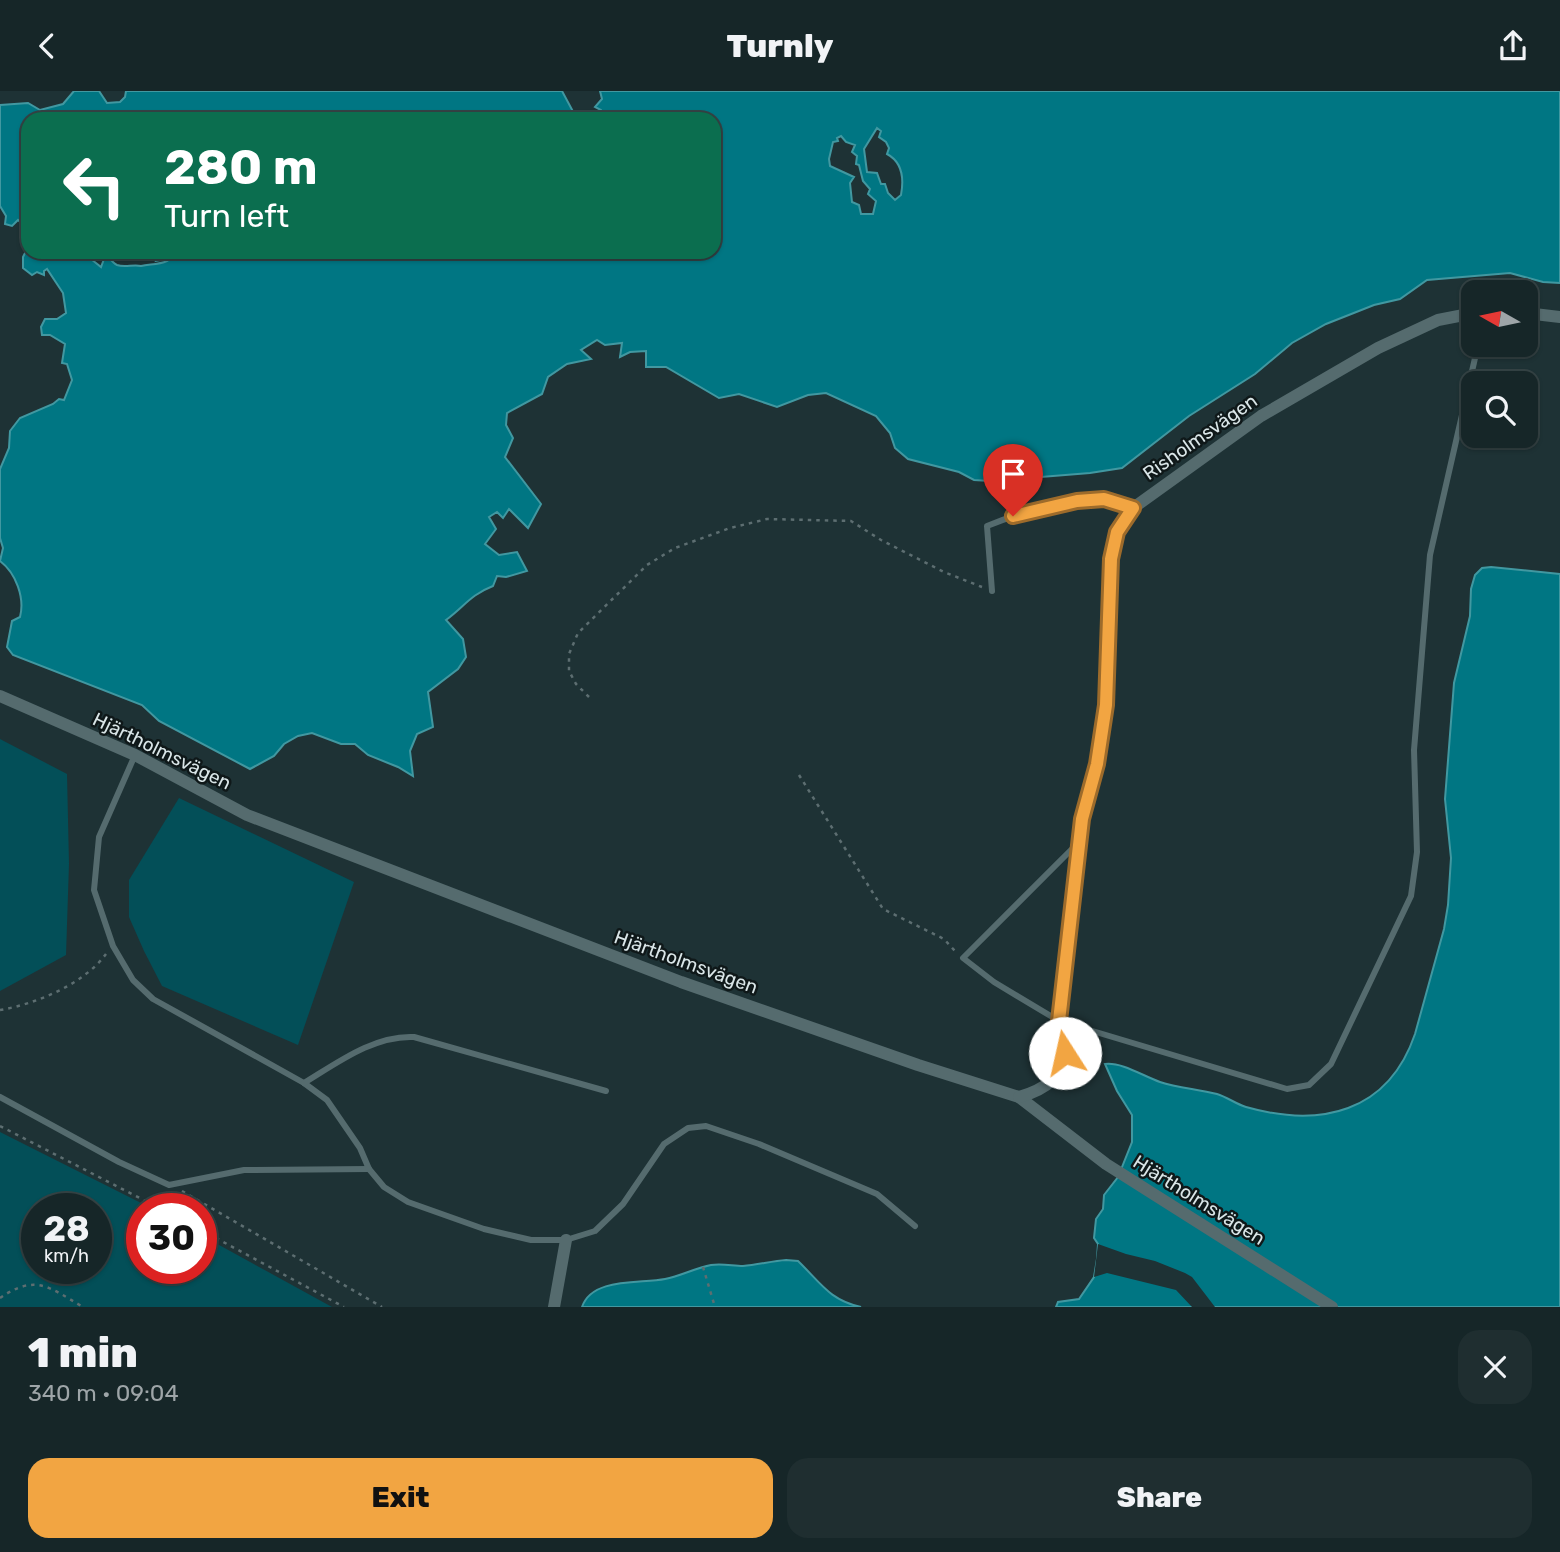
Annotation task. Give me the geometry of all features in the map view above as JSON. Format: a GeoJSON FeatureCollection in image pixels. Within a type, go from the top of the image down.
{"type":"FeatureCollection","features":[{"type":"Feature","properties":{"kind":"street"},"geometry":{"type":"LineString","coordinates":[[1538,314],[1560,317]]}},
{"type":"Feature","properties":{"kind":"street","name":"Risholmsvägen"},"geometry":{"type":"LineString","coordinates":[[1020,1097],[1039,1092],[1055,1077],[1065,1053],[1059,1021],[1082,819],[1097,764],[1106,705],[1111,559],[1117,532],[1133,508],[1261,416],[1378,348],[1438,320],[1461,316]]}},
{"type":"Feature","properties":{"kind":"street","name":"Hjärtholmsvägen"},"geometry":{"type":"LineString","coordinates":[[0,696],[135,755],[247,815],[681,982],[918,1065],[1020,1097],[1106,1164],[1332,1307]]}},
{"type":"Feature","properties":{"kind":"street"},"geometry":{"type":"LineString","coordinates":[[555,1307],[566,1240]]}},
{"type":"Feature","properties":{"kind":"lane"},"geometry":{"type":"LineString","coordinates":[[1079,841],[963,958],[994,982],[1059,1021],[1287,1089],[1309,1085],[1331,1064],[1411,895],[1417,852],[1414,750],[1430,555],[1475,357]]}},
{"type":"Feature","properties":{"kind":"lane"},"geometry":{"type":"LineString","coordinates":[[992,591],[988,526],[1013,516],[1077,501],[1104,499],[1133,508]]}},
{"type":"Feature","properties":{"kind":"lane"},"geometry":{"type":"LineString","coordinates":[[135,755],[99,837],[94,890],[113,946],[133,980],[153,999],[304,1083],[327,1100],[360,1147],[369,1169],[384,1187],[408,1202],[496,1232],[531,1240],[566,1240],[594,1231],[623,1204],[664,1145],[688,1128],[706,1126],[759,1144],[877,1194],[915,1226]]}},
{"type":"Feature","properties":{"kind":"lane"},"geometry":{"type":"LineString","coordinates":[[304,1083],[352,1054],[398,1036],[414,1037],[606,1091]]}},
{"type":"Feature","properties":{"kind":"lane"},"geometry":{"type":"LineString","coordinates":[[0,1097],[119,1162],[169,1185],[244,1170],[369,1169]]}},
{"type":"Feature","properties":{"kind":"path"},"geometry":{"type":"LineString","coordinates":[[589,697],[576,684],[569,671],[569,654],[578,633],[647,565],[676,548],[730,528],[767,519],[852,521],[881,540],[934,567],[992,591]]}},
{"type":"Feature","properties":{"kind":"path"},"geometry":{"type":"LineString","coordinates":[[799,775],[883,909],[944,939],[963,958]]}},
{"type":"Feature","properties":{"kind":"path"},"geometry":{"type":"LineString","coordinates":[[0,1010],[68,986],[100,963],[113,946]]}},
{"type":"Feature","properties":{"kind":"path"},"geometry":{"type":"LineString","coordinates":[[0,1126],[130,1193]]}},
{"type":"Feature","properties":{"kind":"path"},"geometry":{"type":"LineString","coordinates":[[169,1185],[382,1307]]}},
{"type":"Feature","properties":{"kind":"path"},"geometry":{"type":"LineString","coordinates":[[217,1239],[344,1307]]}},
{"type":"Feature","properties":{"kind":"path"},"geometry":{"type":"LineString","coordinates":[[703,1267],[715,1307]]}},
{"type":"Feature","properties":{"kind":"path"},"geometry":{"type":"LineString","coordinates":[[0,1298],[23,1286],[36,1283],[83,1307]]}},
{"type":"Feature","properties":{"kind":"shaded area"},"geometry":{"type":"Polygon","coordinates":[[[74,91],[99,91],[107,103],[120,102],[126,91],[562,91],[573,112],[21,112],[21,223],[18,220],[12,226],[5,224],[6,216],[0,206],[0,105],[28,103],[40,110],[63,104],[74,91]]]}},
{"type":"Feature","properties":{"kind":"shaded area"},"geometry":{"type":"Polygon","coordinates":[[[600,91],[1560,91],[1560,283],[1543,282],[1510,273],[1427,280],[1400,299],[1374,305],[1326,324],[1292,343],[1255,374],[1189,416],[1122,468],[990,481],[974,480],[959,472],[908,459],[895,448],[890,433],[876,416],[826,393],[808,395],[777,407],[739,394],[719,398],[666,367],[646,367],[646,351],[630,352],[620,357],[622,343],[605,345],[597,340],[581,350],[591,359],[567,364],[548,377],[542,394],[507,413],[506,425],[513,438],[505,457],[541,504],[528,528],[509,509],[503,518],[497,512],[489,517],[496,529],[485,544],[499,555],[517,552],[527,571],[506,577],[497,576],[493,586],[473,597],[446,620],[463,639],[466,657],[458,669],[428,692],[433,727],[417,734],[410,751],[413,776],[368,755],[355,744],[341,744],[312,733],[298,736],[284,744],[274,756],[250,769],[159,721],[142,705],[13,655],[7,647],[12,621],[20,617],[21,602],[15,579],[0,561],[3,548],[0,538],[0,469],[9,448],[10,431],[20,418],[59,399],[64,400],[72,380],[67,364],[62,363],[65,344],[50,335],[42,335],[41,327],[45,319],[57,319],[66,313],[63,293],[47,269],[44,275],[37,272],[32,275],[23,268],[23,259],[91,259],[101,267],[104,259],[110,259],[117,265],[141,266],[167,261],[165,259],[721,259],[721,112],[601,110],[595,107],[602,99],[600,91]],[[877,128],[864,149],[867,172],[877,173],[881,184],[885,184],[888,193],[895,200],[901,195],[901,171],[887,154],[889,148],[886,142],[879,137],[881,131],[877,128]],[[841,136],[837,138],[838,141],[833,142],[830,166],[854,177],[850,183],[852,202],[859,205],[861,214],[873,214],[876,201],[868,194],[870,189],[863,181],[859,165],[856,164],[857,156],[852,152],[855,145],[846,142],[841,136]]]}},
{"type":"Feature","properties":{"kind":"shaded area"},"geometry":{"type":"Polygon","coordinates":[[[1482,568],[1560,574],[1560,1307],[1056,1307],[1058,1302],[1079,1299],[1094,1277],[1098,1244],[1094,1238],[1096,1219],[1103,1209],[1104,1195],[1118,1177],[1132,1142],[1132,1115],[1105,1064],[1125,1067],[1167,1084],[1217,1094],[1246,1107],[1300,1116],[1325,1114],[1348,1108],[1369,1097],[1388,1082],[1403,1061],[1415,1034],[1444,929],[1451,858],[1445,799],[1454,683],[1470,616],[1471,589],[1475,575],[1482,568]]]}},
{"type":"Feature","properties":{"kind":"shaded area"},"geometry":{"type":"Polygon","coordinates":[[[0,739],[67,774],[69,864],[66,955],[0,991],[0,739]]]}},
{"type":"Feature","properties":{"kind":"shaded area"},"geometry":{"type":"Polygon","coordinates":[[[179,798],[354,882],[298,1045],[162,986],[144,951],[129,917],[129,880],[179,798]]]}},
{"type":"Feature","properties":{"kind":"shaded area"},"geometry":{"type":"Polygon","coordinates":[[[0,1132],[126,1195],[126,1284],[217,1284],[217,1244],[332,1307],[0,1307],[0,1132]]]}},
{"type":"Feature","properties":{"kind":"shaded area"},"geometry":{"type":"Polygon","coordinates":[[[798,1261],[833,1295],[861,1307],[582,1307],[587,1297],[606,1286],[665,1279],[711,1265],[743,1266],[798,1261]]]}},
{"type":"Feature","properties":{"kind":"pier"},"geometry":{"type":"Polygon","coordinates":[[[1098,1244],[1185,1273],[1192,1277],[1215,1307],[1192,1307],[1176,1290],[1107,1273],[1094,1277],[1098,1244]]]}},
{"type":"Feature","properties":{"kind":"route"},"geometry":{"type":"LineString","coordinates":[[1013,516],[1077,501],[1104,499],[1133,508],[1117,532],[1111,559],[1106,705],[1097,764],[1082,819],[1059,1021],[1065,1053]]}}]}
